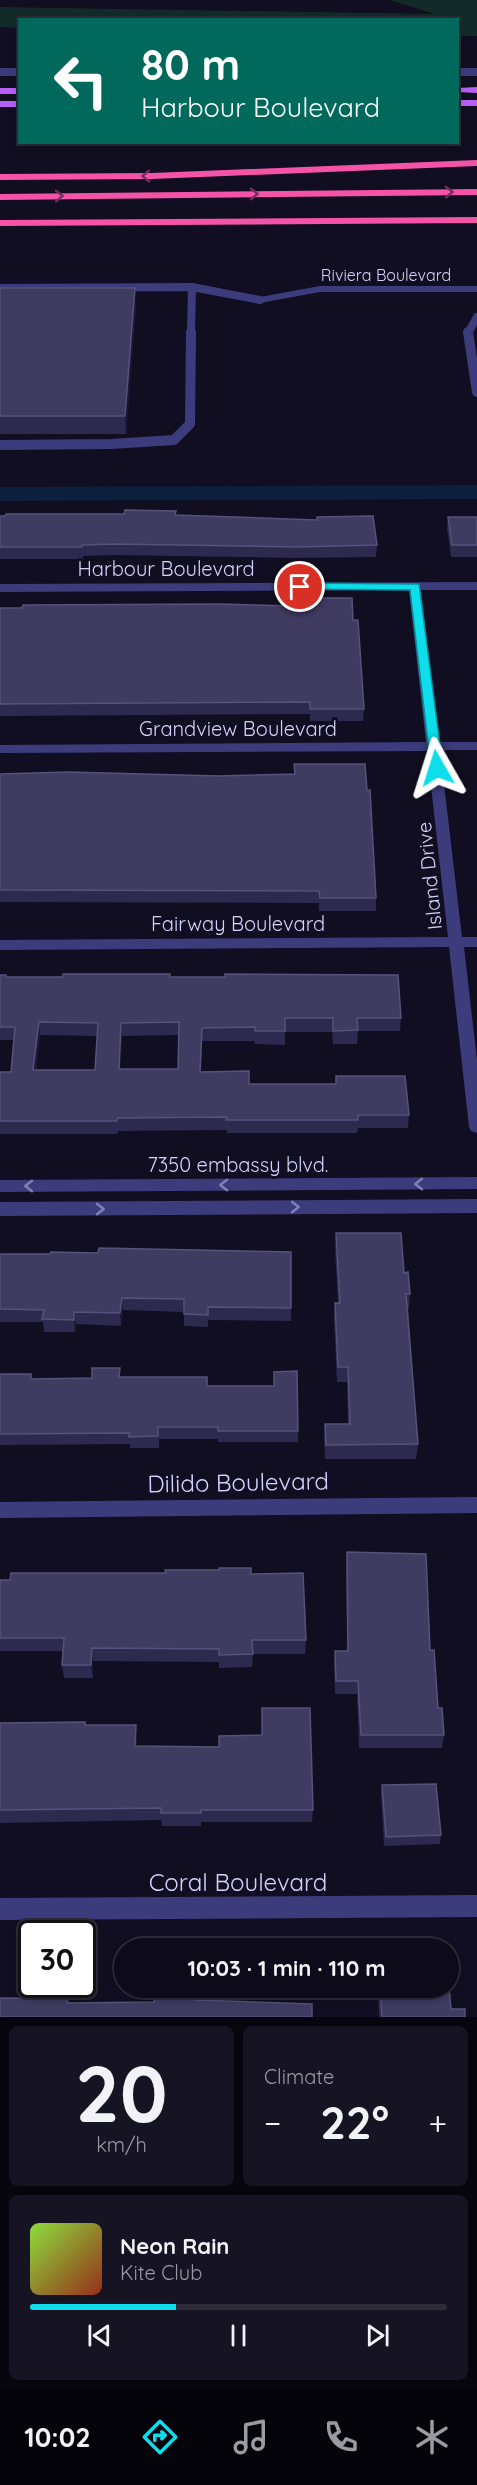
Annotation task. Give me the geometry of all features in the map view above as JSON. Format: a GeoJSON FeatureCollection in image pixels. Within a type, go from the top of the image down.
{"type":"FeatureCollection","features":[{"type":"Feature","properties":{"kind":"highway"},"geometry":{"type":"LineString","coordinates":[[0,166],[477,163]]}},
{"type":"Feature","properties":{"kind":"highway"},"geometry":{"type":"LineString","coordinates":[[0,177],[152,176],[477,163]]}},
{"type":"Feature","properties":{"kind":"highway"},"geometry":{"type":"LineString","coordinates":[[0,197],[477,192]]}},
{"type":"Feature","properties":{"kind":"highway"},"geometry":{"type":"LineString","coordinates":[[0,223],[476,220]]}},
{"type":"Feature","properties":{"kind":"highway"},"geometry":{"type":"LineString","coordinates":[[0,235],[476,220]]}},
{"type":"Feature","properties":{"kind":"main road"},"geometry":{"type":"LineString","coordinates":[[459,90],[477,90]]}},
{"type":"Feature","properties":{"kind":"main road"},"geometry":{"type":"LineString","coordinates":[[0,91],[18,91]]}},
{"type":"Feature","properties":{"kind":"main road"},"geometry":{"type":"LineString","coordinates":[[459,103],[477,103]]}},
{"type":"Feature","properties":{"kind":"main road"},"geometry":{"type":"LineString","coordinates":[[0,104],[18,104]]}},
{"type":"Feature","properties":{"kind":"street","name":"Riviera Boulevard"},"geometry":{"type":"LineString","coordinates":[[261,300],[320,289],[477,290]]}},
{"type":"Feature","properties":{"kind":"street","name":"Island Drive"},"geometry":{"type":"LineString","coordinates":[[415,586],[477,1127]]}},
{"type":"Feature","properties":{"kind":"street","name":"Harbour Boulevard"},"geometry":{"type":"LineString","coordinates":[[0,588],[477,586]]}},
{"type":"Feature","properties":{"kind":"street","name":"Grandview Boulevard"},"geometry":{"type":"LineString","coordinates":[[0,749],[477,746]]}},
{"type":"Feature","properties":{"kind":"street","name":"Fairway Boulevard"},"geometry":{"type":"LineString","coordinates":[[0,945],[477,942]]}},
{"type":"Feature","properties":{"kind":"street","name":"7350 embassy blvd."},"geometry":{"type":"LineString","coordinates":[[0,1186],[477,1183]]}},
{"type":"Feature","properties":{"kind":"street"},"geometry":{"type":"LineString","coordinates":[[0,1209],[477,1206]]}},
{"type":"Feature","properties":{"kind":"street","name":"Dilido Boulevard"},"geometry":{"type":"LineString","coordinates":[[0,1510],[477,1505]]}},
{"type":"Feature","properties":{"kind":"street","name":"Coral Boulevard"},"geometry":{"type":"LineString","coordinates":[[0,1909],[477,1906]]}},
{"type":"Feature","properties":{"kind":"lane"},"geometry":{"type":"LineString","coordinates":[[0,71],[18,72]]}},
{"type":"Feature","properties":{"kind":"lane"},"geometry":{"type":"LineString","coordinates":[[459,72],[477,72]]}},
{"type":"Feature","properties":{"kind":"lane"},"geometry":{"type":"LineString","coordinates":[[0,288],[192,287],[261,300]]}},
{"type":"Feature","properties":{"kind":"lane"},"geometry":{"type":"LineString","coordinates":[[0,445],[111,444],[174,440],[190,424],[192,287]]}},
{"type":"Feature","properties":{"kind":"lane"},"geometry":{"type":"LineString","coordinates":[[477,317],[468,331],[477,392]]}},
{"type":"Feature","properties":{"kind":"green space"},"geometry":{"type":"Polygon","coordinates":[[[390,0],[477,0],[477,36],[459,36],[459,18],[18,18],[18,28],[0,27],[0,7],[434,14],[390,0]]]}},
{"type":"Feature","properties":{"kind":"building"},"geometry":{"type":"Polygon","coordinates":[[[0,288],[135,288],[125,416],[0,416],[0,288]]]}},
{"type":"Feature","properties":{"kind":"building"},"geometry":{"type":"Polygon","coordinates":[[[125,510],[176,511],[175,515],[317,520],[317,517],[373,516],[377,545],[297,547],[114,544],[82,545],[82,547],[0,547],[0,516],[6,514],[124,514],[125,510]]]}},
{"type":"Feature","properties":{"kind":"building"},"geometry":{"type":"Polygon","coordinates":[[[448,517],[477,517],[477,545],[452,545],[448,517]]]}},
{"type":"Feature","properties":{"kind":"building"},"geometry":{"type":"Polygon","coordinates":[[[291,598],[352,598],[353,620],[358,620],[364,709],[310,709],[310,702],[0,704],[0,608],[22,608],[23,605],[292,606],[291,598]]]}},
{"type":"Feature","properties":{"kind":"building"},"geometry":{"type":"Polygon","coordinates":[[[294,764],[365,764],[367,790],[370,790],[376,898],[320,898],[319,891],[0,890],[0,774],[69,772],[219,776],[295,774],[294,764]]]}},
{"type":"Feature","properties":{"kind":"building"},"geometry":{"type":"Polygon","coordinates":[[[63,974],[170,974],[170,977],[225,977],[225,974],[398,975],[401,1018],[357,1018],[358,1030],[333,1031],[333,1018],[285,1018],[285,1031],[255,1031],[255,1027],[202,1028],[200,1072],[249,1071],[249,1084],[336,1084],[336,1076],[405,1076],[409,1115],[358,1115],[358,1120],[226,1120],[227,1117],[118,1118],[117,1121],[0,1121],[0,1072],[11,1072],[15,1027],[0,1027],[0,975],[6,975],[6,977],[63,977],[63,974]],[[39,1022],[33,1070],[95,1070],[98,1023],[39,1022]],[[179,1022],[121,1023],[119,1069],[178,1069],[179,1022]]]}},
{"type":"Feature","properties":{"kind":"building"},"geometry":{"type":"Polygon","coordinates":[[[336,1233],[401,1233],[404,1273],[408,1272],[410,1294],[406,1294],[418,1444],[326,1445],[325,1424],[350,1424],[348,1367],[338,1367],[335,1303],[340,1303],[336,1233]]]}},
{"type":"Feature","properties":{"kind":"building"},"geometry":{"type":"Polygon","coordinates":[[[99,1248],[291,1252],[291,1308],[208,1307],[208,1315],[184,1314],[184,1299],[122,1298],[120,1313],[74,1312],[74,1320],[42,1319],[44,1310],[0,1309],[0,1254],[98,1253],[99,1248]]]}},
{"type":"Feature","properties":{"kind":"building"},"geometry":{"type":"Polygon","coordinates":[[[92,1368],[120,1368],[119,1377],[207,1377],[207,1386],[274,1386],[274,1372],[297,1371],[298,1431],[218,1431],[218,1427],[158,1427],[158,1436],[129,1437],[129,1433],[0,1434],[0,1374],[31,1374],[31,1379],[92,1378],[92,1368]]]}},
{"type":"Feature","properties":{"kind":"building"},"geometry":{"type":"Polygon","coordinates":[[[347,1552],[426,1554],[430,1650],[434,1650],[438,1708],[442,1708],[444,1735],[361,1735],[358,1681],[336,1681],[335,1651],[348,1651],[347,1552]]]}},
{"type":"Feature","properties":{"kind":"building"},"geometry":{"type":"Polygon","coordinates":[[[219,1568],[251,1568],[251,1574],[303,1573],[306,1640],[252,1640],[253,1654],[219,1655],[219,1649],[92,1648],[91,1665],[62,1665],[64,1638],[0,1638],[0,1580],[10,1580],[11,1573],[166,1573],[165,1570],[219,1570],[219,1568]]]}},
{"type":"Feature","properties":{"kind":"building"},"geometry":{"type":"Polygon","coordinates":[[[262,1708],[310,1708],[313,1810],[201,1810],[201,1813],[161,1813],[161,1808],[0,1810],[0,1723],[85,1722],[85,1725],[136,1725],[135,1746],[219,1747],[219,1736],[262,1735],[262,1708]]]}},
{"type":"Feature","properties":{"kind":"building"},"geometry":{"type":"Polygon","coordinates":[[[436,1784],[441,1835],[386,1837],[382,1785],[436,1784]]]}},
{"type":"Feature","properties":{"kind":"building"},"geometry":{"type":"Polygon","coordinates":[[[0,1998],[68,1999],[67,2003],[154,2002],[154,1998],[196,1998],[196,2000],[312,2004],[312,2017],[0,2017],[0,1998]]]}},
{"type":"Feature","properties":{"kind":"building"},"geometry":{"type":"Polygon","coordinates":[[[381,1998],[450,1998],[451,2009],[465,2009],[465,2017],[382,2017],[381,1998]]]}},
{"type":"Feature","properties":{"kind":"waterway"},"geometry":{"type":"LineString","coordinates":[[0,494],[477,492]]}},
{"type":"Feature","properties":{"kind":"route"},"geometry":{"type":"LineString","coordinates":[[300,587],[415,586],[437,768]]}}]}
